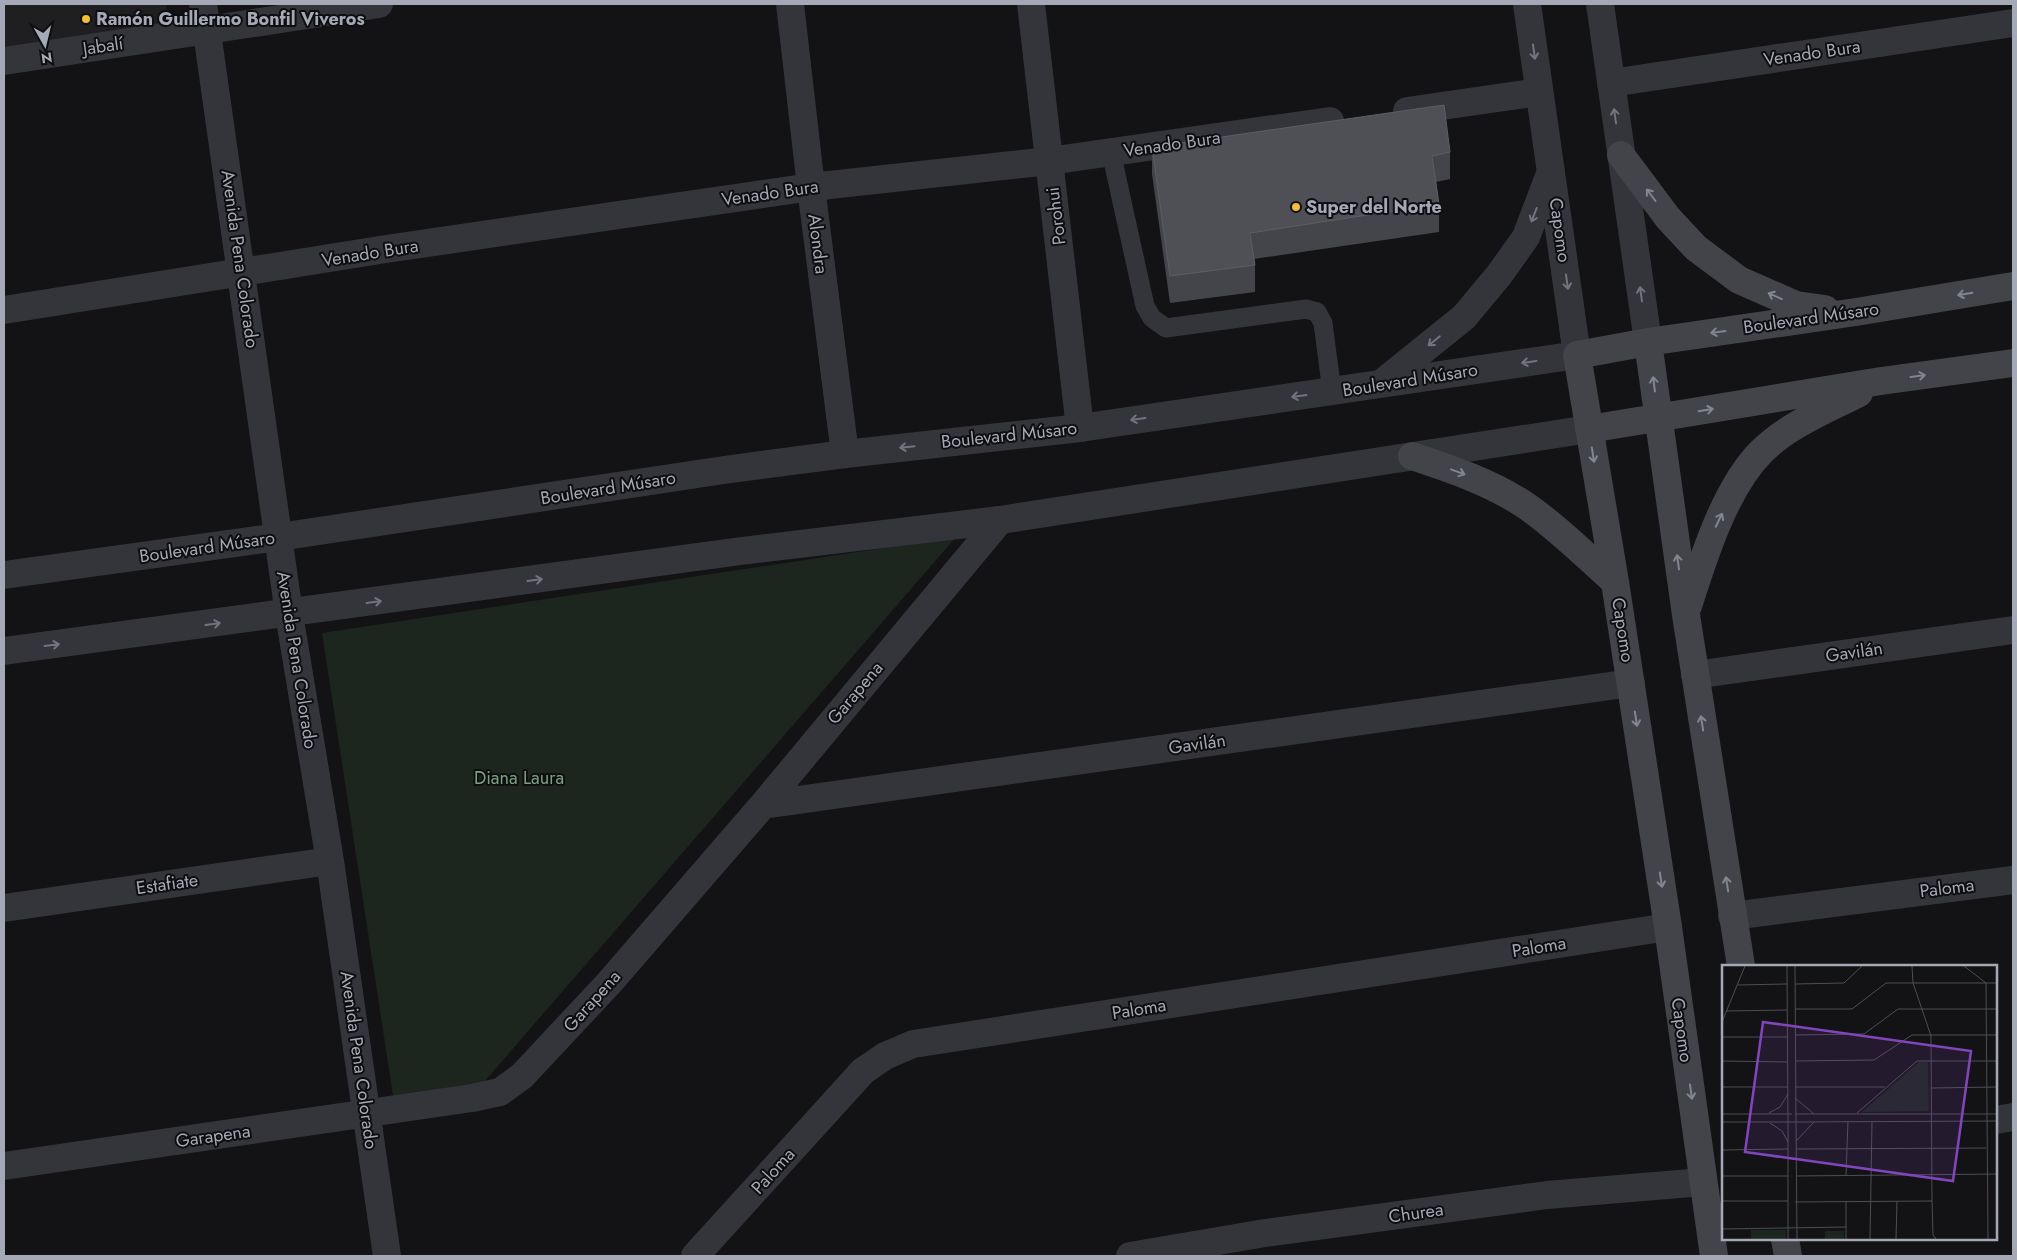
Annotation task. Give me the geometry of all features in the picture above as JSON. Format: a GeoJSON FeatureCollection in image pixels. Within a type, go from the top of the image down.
{"type":"FeatureCollection","features":[{"type":"Feature","properties":{"kind":"main road"},"geometry":{"type":"LineString","coordinates":[[1621,155],[1668,218],[1696,248],[1739,280],[1796,305],[1856,312]]}},
{"type":"Feature","properties":{"kind":"main road","name":"Boulevard Músaro"},"geometry":{"type":"LineString","coordinates":[[1577,355],[1648,342],[1856,312],[2013,286]]}},
{"type":"Feature","properties":{"kind":"main road"},"geometry":{"type":"LineString","coordinates":[[1648,342],[1686,615],[1741,965]]}},
{"type":"Feature","properties":{"kind":"main road","name":"Capomo"},"geometry":{"type":"LineString","coordinates":[[1577,355],[1631,683],[1668,927],[1714,1256]]}},
{"type":"Feature","properties":{"kind":"main road"},"geometry":{"type":"LineString","coordinates":[[1589,428],[1881,381],[2013,363]]}},
{"type":"Feature","properties":{"kind":"main road"},"geometry":{"type":"LineString","coordinates":[[1686,615],[1705,551],[1741,478],[1761,452],[1789,429],[1881,381]]}},
{"type":"Feature","properties":{"kind":"main road"},"geometry":{"type":"LineString","coordinates":[[1412,456],[1482,481],[1525,505],[1615,582]]}},
{"type":"Feature","properties":{"kind":"main road"},"geometry":{"type":"LineString","coordinates":[[1785,1240],[1788,1256]]}},
{"type":"Feature","properties":{"kind":"street","name":"Avenida Pena Colorado"},"geometry":{"type":"LineString","coordinates":[[203,4],[243,274],[289,614],[330,861],[387,1256]]}},
{"type":"Feature","properties":{"kind":"street","name":"Jabalí"},"geometry":{"type":"LineString","coordinates":[[4,61],[379,4]]}},
{"type":"Feature","properties":{"kind":"street","name":"Alondra"},"geometry":{"type":"LineString","coordinates":[[790,4],[845,454]]}},
{"type":"Feature","properties":{"kind":"street","name":"Porohui"},"geometry":{"type":"LineString","coordinates":[[1031,4],[1080,428]]}},
{"type":"Feature","properties":{"kind":"street","name":"Capomo"},"geometry":{"type":"LineString","coordinates":[[1527,4],[1577,355]]}},
{"type":"Feature","properties":{"kind":"street"},"geometry":{"type":"LineString","coordinates":[[1600,4],[1648,342]]}},
{"type":"Feature","properties":{"kind":"street","name":"Venado Bura"},"geometry":{"type":"LineString","coordinates":[[1611,83],[2013,23]]}},
{"type":"Feature","properties":{"kind":"street"},"geometry":{"type":"LineString","coordinates":[[1384,114],[1539,92]]}},
{"type":"Feature","properties":{"kind":"street","name":"Venado Bura"},"geometry":{"type":"LineString","coordinates":[[4,310],[243,274],[396,248],[811,187],[1049,161],[1354,118]]}},
{"type":"Feature","properties":{"kind":"street"},"geometry":{"type":"LineString","coordinates":[[1382,383],[1464,317],[1499,275],[1526,237],[1552,170]]}},
{"type":"Feature","properties":{"kind":"street","name":"Boulevard Músaro"},"geometry":{"type":"LineString","coordinates":[[4,575],[845,454],[1080,428],[1577,355]]}},
{"type":"Feature","properties":{"kind":"street"},"geometry":{"type":"LineString","coordinates":[[4,651],[289,614],[731,552],[1000,520],[1589,428]]}},
{"type":"Feature","properties":{"kind":"street","name":"Garapena"},"geometry":{"type":"LineString","coordinates":[[4,1166],[367,1114],[500,1092],[522,1076],[609,983],[763,805],[1000,520]]}},
{"type":"Feature","properties":{"kind":"street","name":"Gavilán"},"geometry":{"type":"LineString","coordinates":[[1695,675],[2013,630]]}},
{"type":"Feature","properties":{"kind":"street","name":"Gavilán"},"geometry":{"type":"LineString","coordinates":[[763,805],[1631,683]]}},
{"type":"Feature","properties":{"kind":"street","name":"Estafiate"},"geometry":{"type":"LineString","coordinates":[[4,908],[330,861]]}},
{"type":"Feature","properties":{"kind":"street","name":"Paloma"},"geometry":{"type":"LineString","coordinates":[[1732,916],[2013,880]]}},
{"type":"Feature","properties":{"kind":"street","name":"Paloma"},"geometry":{"type":"LineString","coordinates":[[695,1256],[863,1071],[886,1056],[912,1044],[1668,927]]}},
{"type":"Feature","properties":{"kind":"street"},"geometry":{"type":"LineString","coordinates":[[1997,1120],[2013,1117]]}},
{"type":"Feature","properties":{"kind":"street","name":"Churea"},"geometry":{"type":"LineString","coordinates":[[1130,1256],[1265,1233],[1538,1196],[1703,1182]]}},
{"type":"Feature","properties":{"kind":"lane"},"geometry":{"type":"LineString","coordinates":[[1111,152],[1145,306],[1152,318],[1166,328],[1306,309],[1317,312],[1323,322],[1332,392]]}},
{"type":"Feature","properties":{"kind":"shaded area","name":"Ramón Guillermo Bonfil Viveros"},"geometry":{"type":"Polygon","coordinates":[[[4,4],[166,4],[170,34],[4,59],[4,4]]]}},
{"type":"Feature","properties":{"kind":"green space","name":"Diana Laura"},"geometry":{"type":"Polygon","coordinates":[[[956,537],[478,1089],[394,1102],[322,633],[956,537]]]}},
{"type":"Feature","properties":{"kind":"building","name":"Super del Norte"},"geometry":{"type":"Polygon","coordinates":[[[1444,105],[1450,152],[1432,156],[1439,204],[1250,233],[1255,265],[1170,276],[1152,147],[1444,105]]]}},
{"type":"Feature","properties":{"kind":"place","name":"Ramón Guillermo Bonfil Viveros"},"geometry":{"type":"Point","coordinates":[86,19]}},
{"type":"Feature","properties":{"kind":"place","name":"Super del Norte"},"geometry":{"type":"Point","coordinates":[1296,207]}}]}
